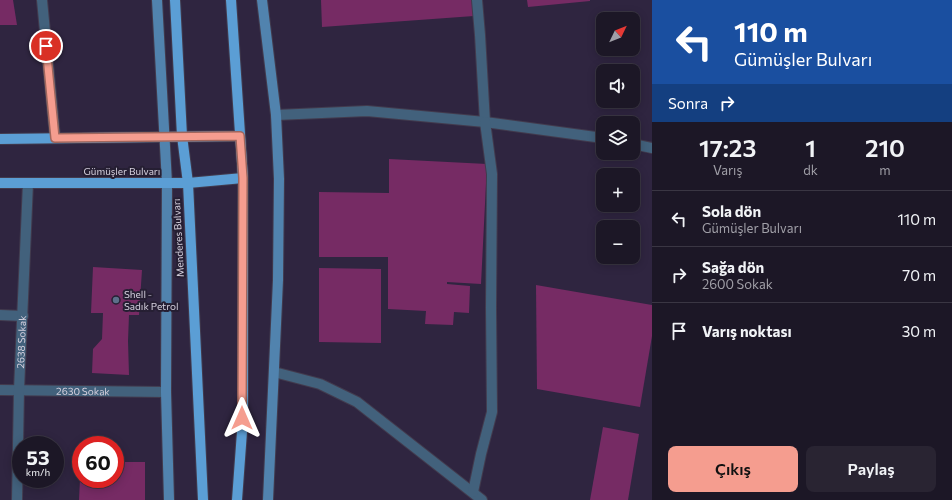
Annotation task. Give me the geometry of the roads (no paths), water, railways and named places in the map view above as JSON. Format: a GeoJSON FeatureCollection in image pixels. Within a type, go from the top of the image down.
{"type":"FeatureCollection","features":[{"type":"Feature","properties":{"kind":"main road"},"geometry":{"type":"LineString","coordinates":[[157,0],[163,136],[167,184],[166,392],[168,500]]}},
{"type":"Feature","properties":{"kind":"main road","name":"Menderes Bulvarı"},"geometry":{"type":"LineString","coordinates":[[176,0],[182,136],[188,184],[203,500]]}},
{"type":"Feature","properties":{"kind":"main road"},"geometry":{"type":"LineString","coordinates":[[231,0],[243,178],[242,418],[237,500]]}},
{"type":"Feature","properties":{"kind":"main road"},"geometry":{"type":"LineString","coordinates":[[262,0],[276,115],[279,192],[278,280],[268,500]]}},
{"type":"Feature","properties":{"kind":"main road"},"geometry":{"type":"LineString","coordinates":[[0,138],[240,136]]}},
{"type":"Feature","properties":{"kind":"main road","name":"Gümüşler Bulvarı"},"geometry":{"type":"LineString","coordinates":[[0,183],[188,184],[243,178]]}},
{"type":"Feature","properties":{"kind":"street"},"geometry":{"type":"LineString","coordinates":[[42,0],[55,138]]}},
{"type":"Feature","properties":{"kind":"street"},"geometry":{"type":"LineString","coordinates":[[473,492],[492,412],[492,174],[485,122],[477,0]]}},
{"type":"Feature","properties":{"kind":"street"},"geometry":{"type":"LineString","coordinates":[[276,115],[367,111],[485,122],[596,137]]}},
{"type":"Feature","properties":{"kind":"street"},"geometry":{"type":"LineString","coordinates":[[640,145],[652,148]]}},
{"type":"Feature","properties":{"kind":"street","name":"2638 Sokak"},"geometry":{"type":"LineString","coordinates":[[17,500],[19,390],[28,183]]}},
{"type":"Feature","properties":{"kind":"street"},"geometry":{"type":"LineString","coordinates":[[0,315],[23,316]]}},
{"type":"Feature","properties":{"kind":"street"},"geometry":{"type":"LineString","coordinates":[[274,372],[320,384],[357,402],[482,500]]}},
{"type":"Feature","properties":{"kind":"street","name":"2630 Sokak"},"geometry":{"type":"LineString","coordinates":[[0,390],[166,392]]}},
{"type":"Feature","properties":{"kind":"place","name":"Shell - Sadık Petrol"},"geometry":{"type":"Point","coordinates":[116,300]}}]}
